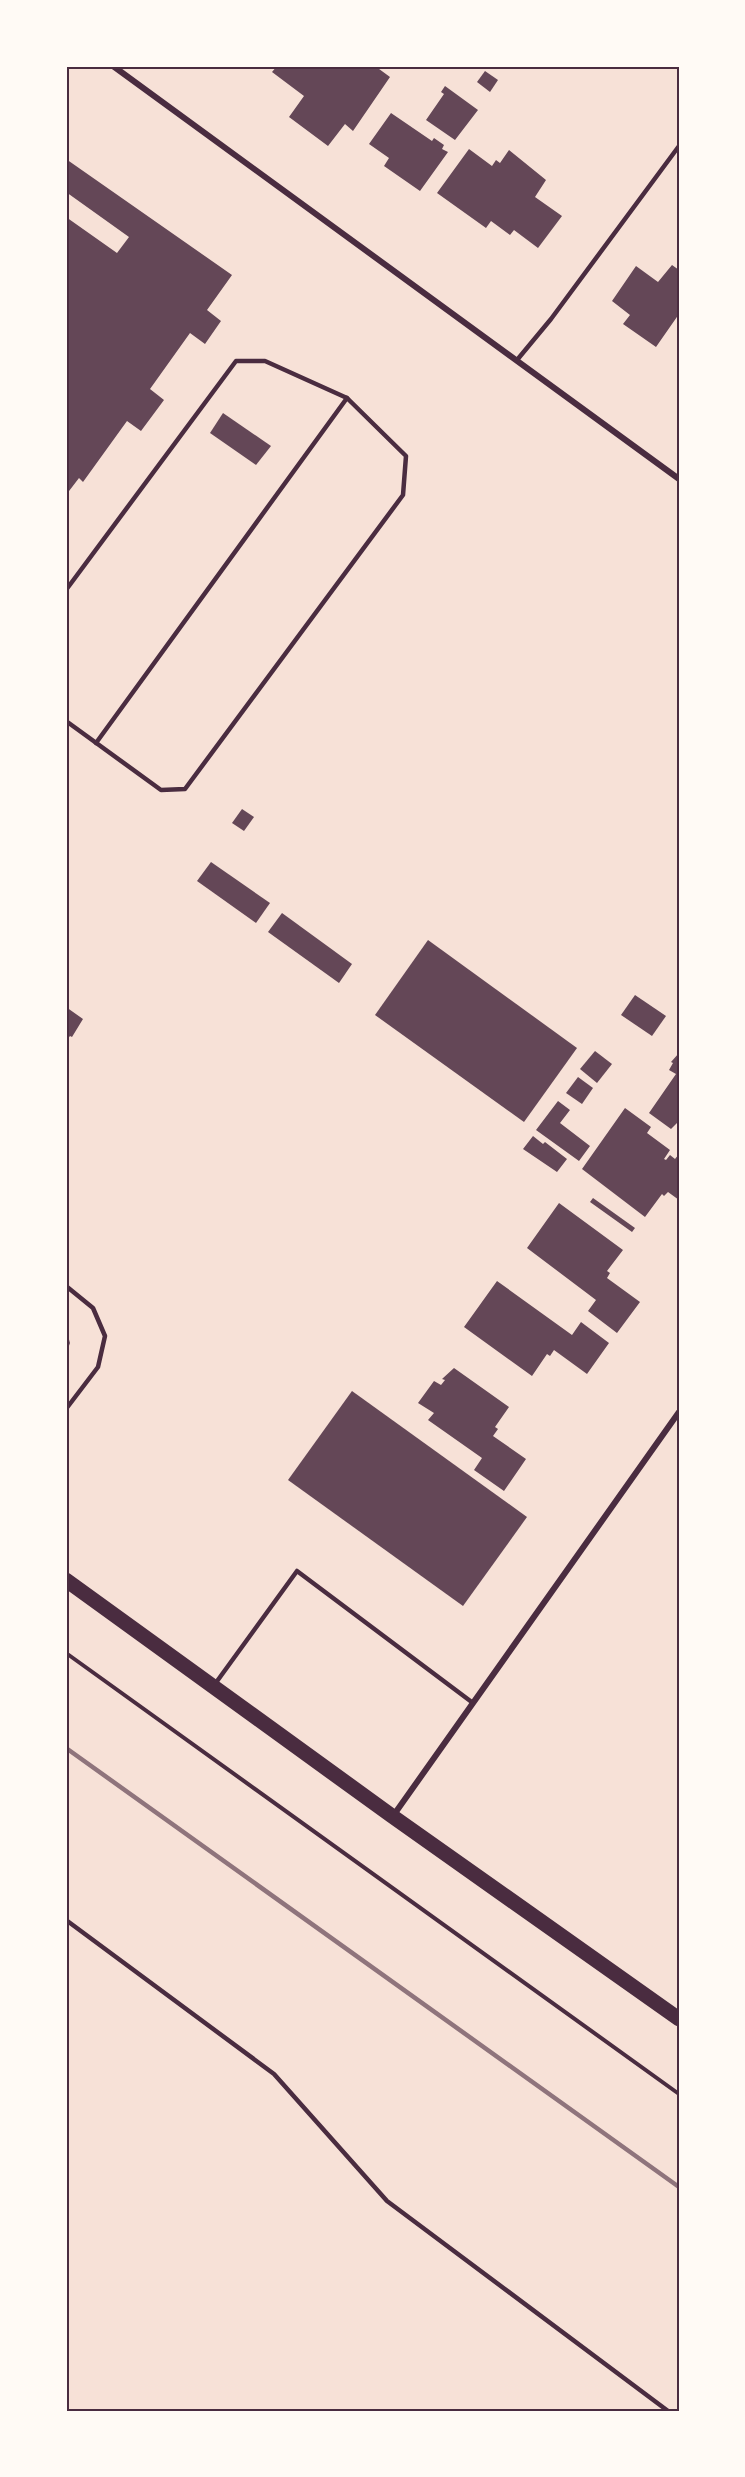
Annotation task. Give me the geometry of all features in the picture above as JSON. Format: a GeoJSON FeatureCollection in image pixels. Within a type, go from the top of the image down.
{"type":"FeatureCollection","features":[{"type":"Feature","properties":{"kind":"main road"},"geometry":{"type":"LineString","coordinates":[[66,1580],[392,1816],[679,2019]]}},
{"type":"Feature","properties":{"kind":"street"},"geometry":{"type":"LineString","coordinates":[[118,67],[679,479]]}},
{"type":"Feature","properties":{"kind":"street"},"geometry":{"type":"LineString","coordinates":[[392,1816],[679,1412]]}},
{"type":"Feature","properties":{"kind":"lane"},"geometry":{"type":"LineString","coordinates":[[517,360],[551,319],[679,146]]}},
{"type":"Feature","properties":{"kind":"lane"},"geometry":{"type":"LineString","coordinates":[[66,590],[236,361],[265,361],[347,398],[406,456],[402,495],[185,789],[161,790],[66,721]]}},
{"type":"Feature","properties":{"kind":"lane"},"geometry":{"type":"LineString","coordinates":[[96,743],[347,398]]}},
{"type":"Feature","properties":{"kind":"lane"},"geometry":{"type":"LineString","coordinates":[[66,1286],[93,1308],[105,1336],[98,1367],[66,1409]]}},
{"type":"Feature","properties":{"kind":"lane"},"geometry":{"type":"LineString","coordinates":[[213,1687],[297,1571],[473,1703]]}},
{"type":"Feature","properties":{"kind":"lane"},"geometry":{"type":"LineString","coordinates":[[66,1920],[274,2074],[387,2201],[668,2411]]}},
{"type":"Feature","properties":{"kind":"path"},"geometry":{"type":"LineString","coordinates":[[66,1653],[679,2094]]}},
{"type":"Feature","properties":{"kind":"building"},"geometry":{"type":"Polygon","coordinates":[[[277,66],[375,66],[390,77],[353,131],[345,124],[328,146],[289,117],[304,96],[272,72],[277,66]]]}},
{"type":"Feature","properties":{"kind":"building"},"geometry":{"type":"Polygon","coordinates":[[[485,71],[498,80],[490,92],[477,82],[485,71]]]}},
{"type":"Feature","properties":{"kind":"building"},"geometry":{"type":"Polygon","coordinates":[[[445,86],[478,110],[455,140],[426,120],[444,94],[441,92],[445,86]]]}},
{"type":"Feature","properties":{"kind":"building"},"geometry":{"type":"Polygon","coordinates":[[[391,113],[432,141],[434,138],[444,145],[442,149],[448,152],[420,191],[384,166],[389,158],[369,144],[391,113]]]}},
{"type":"Feature","properties":{"kind":"building"},"geometry":{"type":"Polygon","coordinates":[[[469,149],[492,166],[496,160],[500,163],[509,150],[546,180],[535,197],[562,216],[538,248],[514,230],[510,235],[491,221],[486,228],[437,193],[469,149]]]}},
{"type":"Feature","properties":{"kind":"building"},"geometry":{"type":"Polygon","coordinates":[[[66,159],[232,275],[207,310],[221,321],[205,344],[190,333],[150,389],[164,400],[141,431],[127,421],[83,482],[79,478],[66,495],[66,217],[117,253],[129,237],[66,192],[66,159]]]}},
{"type":"Feature","properties":{"kind":"building"},"geometry":{"type":"Polygon","coordinates":[[[672,265],[679,270],[677,278],[679,279],[679,314],[656,347],[623,324],[630,315],[612,301],[636,266],[658,282],[672,265]]]}},
{"type":"Feature","properties":{"kind":"building"},"geometry":{"type":"Polygon","coordinates":[[[223,413],[271,446],[256,465],[210,433],[223,413]]]}},
{"type":"Feature","properties":{"kind":"building"},"geometry":{"type":"Polygon","coordinates":[[[242,809],[254,817],[244,831],[232,823],[242,809]]]}},
{"type":"Feature","properties":{"kind":"building"},"geometry":{"type":"Polygon","coordinates":[[[211,862],[270,903],[256,923],[197,881],[211,862]]]}},
{"type":"Feature","properties":{"kind":"building"},"geometry":{"type":"Polygon","coordinates":[[[282,913],[352,964],[339,983],[268,932],[282,913]]]}},
{"type":"Feature","properties":{"kind":"building"},"geometry":{"type":"Polygon","coordinates":[[[428,940],[577,1048],[524,1122],[375,1015],[428,940]]]}},
{"type":"Feature","properties":{"kind":"building"},"geometry":{"type":"Polygon","coordinates":[[[635,995],[666,1016],[652,1036],[621,1015],[635,995]]]}},
{"type":"Feature","properties":{"kind":"building"},"geometry":{"type":"Polygon","coordinates":[[[66,1007],[83,1019],[72,1037],[70,1036],[66,1041],[66,1007]]]}},
{"type":"Feature","properties":{"kind":"building"},"geometry":{"type":"Polygon","coordinates":[[[595,1051],[612,1064],[597,1083],[580,1069],[595,1051]]]}},
{"type":"Feature","properties":{"kind":"building"},"geometry":{"type":"Polygon","coordinates":[[[679,1053],[679,1121],[671,1129],[649,1113],[676,1074],[669,1070],[673,1063],[671,1062],[679,1053]]]}},
{"type":"Feature","properties":{"kind":"building"},"geometry":{"type":"Polygon","coordinates":[[[578,1077],[593,1088],[582,1104],[566,1093],[578,1077]]]}},
{"type":"Feature","properties":{"kind":"building"},"geometry":{"type":"Polygon","coordinates":[[[558,1101],[570,1110],[560,1123],[590,1146],[579,1161],[536,1130],[558,1101]]]}},
{"type":"Feature","properties":{"kind":"building"},"geometry":{"type":"Polygon","coordinates":[[[625,1108],[651,1127],[647,1133],[670,1150],[664,1159],[666,1160],[670,1155],[675,1159],[679,1154],[679,1200],[668,1192],[664,1196],[662,1194],[645,1217],[582,1169],[625,1108]]]}},
{"type":"Feature","properties":{"kind":"building"},"geometry":{"type":"Polygon","coordinates":[[[533,1136],[567,1159],[557,1172],[523,1149],[533,1136]]]}},
{"type":"Feature","properties":{"kind":"building"},"geometry":{"type":"Polygon","coordinates":[[[593,1198],[635,1228],[632,1232],[590,1202],[593,1198]]]}},
{"type":"Feature","properties":{"kind":"building"},"geometry":{"type":"Polygon","coordinates":[[[559,1203],[623,1250],[607,1271],[610,1273],[607,1278],[640,1302],[617,1333],[588,1311],[596,1300],[527,1248],[559,1203]]]}},
{"type":"Feature","properties":{"kind":"building"},"geometry":{"type":"Polygon","coordinates":[[[497,1281],[572,1335],[581,1322],[609,1343],[587,1374],[554,1350],[550,1356],[547,1354],[532,1376],[464,1327],[497,1281]]]}},
{"type":"Feature","properties":{"kind":"building"},"geometry":{"type":"Polygon","coordinates":[[[66,1329],[70,1343],[66,1354],[66,1329]]]}},
{"type":"Feature","properties":{"kind":"building"},"geometry":{"type":"Polygon","coordinates":[[[454,1368],[509,1407],[495,1427],[498,1429],[493,1436],[526,1459],[504,1491],[474,1470],[482,1458],[428,1420],[434,1413],[418,1403],[434,1381],[441,1385],[445,1380],[442,1379],[454,1368]]]}},
{"type":"Feature","properties":{"kind":"building"},"geometry":{"type":"Polygon","coordinates":[[[352,1391],[527,1517],[463,1606],[288,1480],[352,1391]]]}},
{"type":"Feature","properties":{"kind":"railway"},"geometry":{"type":"LineString","coordinates":[[66,1748],[679,2187]]}}]}
